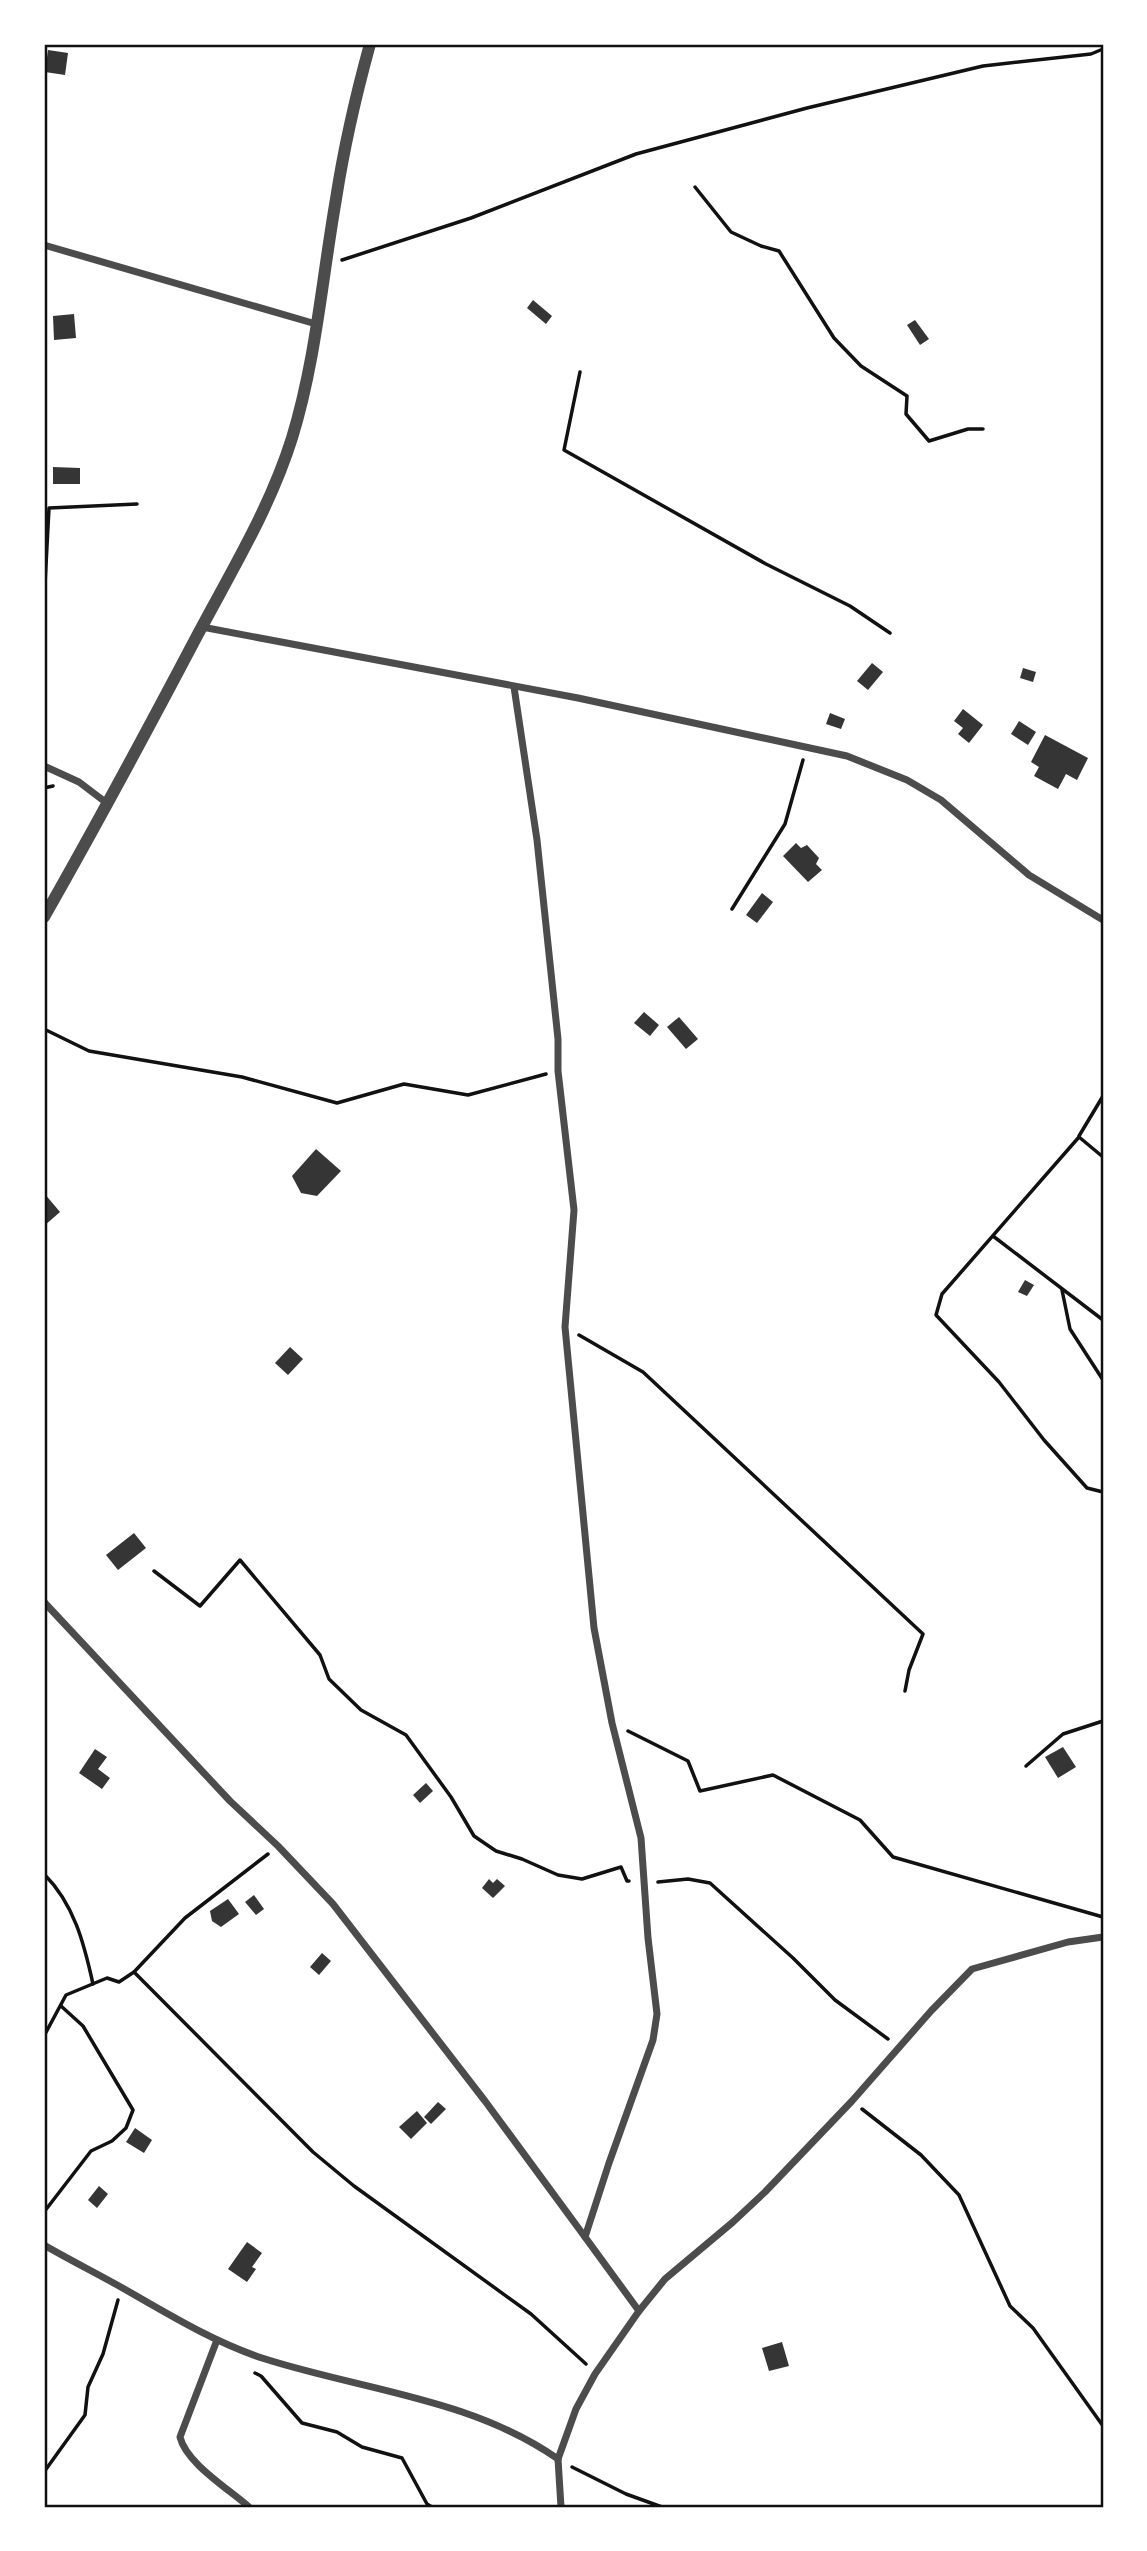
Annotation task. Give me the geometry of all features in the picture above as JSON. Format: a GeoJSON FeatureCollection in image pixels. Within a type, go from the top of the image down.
{"type":"FeatureCollection","features":[{"type":"Feature","properties":{"kind":"street"},"geometry":{"type":"LineString","coordinates":[[44,918],[241,556],[283,462],[308,376],[336,199],[358,86],[370,44]]}},
{"type":"Feature","properties":{"kind":"street"},"geometry":{"type":"LineString","coordinates":[[44,245],[316,324]]}},
{"type":"Feature","properties":{"kind":"street"},"geometry":{"type":"LineString","coordinates":[[202,627],[578,698],[869,763],[907,780],[941,800],[1029,875],[1103,920]]}},
{"type":"Feature","properties":{"kind":"street"},"geometry":{"type":"LineString","coordinates":[[513,687],[537,840],[574,1210],[565,1327],[594,1628],[612,1723],[641,1838],[657,2014],[653,2040],[586,2237]]}},
{"type":"Feature","properties":{"kind":"street"},"geometry":{"type":"LineString","coordinates":[[44,766],[79,782],[108,804]]}},
{"type":"Feature","properties":{"kind":"street"},"geometry":{"type":"LineString","coordinates":[[44,1602],[230,1801],[278,1846],[333,1904],[485,2101],[639,2311]]}},
{"type":"Feature","properties":{"kind":"street"},"geometry":{"type":"LineString","coordinates":[[561,2507],[558,2459],[576,2409],[595,2374],[665,2279],[765,2192],[972,1969],[1068,1942],[1103,1937]]}},
{"type":"Feature","properties":{"kind":"street"},"geometry":{"type":"LineString","coordinates":[[44,2245],[217,2340],[259,2357],[307,2371],[435,2403],[534,2442],[558,2459]]}},
{"type":"Feature","properties":{"kind":"street"},"geometry":{"type":"LineString","coordinates":[[217,2340],[180,2437],[182,2446],[200,2466],[249,2507]]}},
{"type":"Feature","properties":{"kind":"path"},"geometry":{"type":"LineString","coordinates":[[327,265],[471,218],[636,154],[807,108],[984,65],[1091,54],[1103,49]]}},
{"type":"Feature","properties":{"kind":"path"},"geometry":{"type":"LineString","coordinates":[[695,187],[732,232],[761,246],[779,251],[834,338],[861,366],[907,396],[906,414],[929,441],[968,429],[983,429]]}},
{"type":"Feature","properties":{"kind":"path"},"geometry":{"type":"LineString","coordinates":[[580,372],[564,450],[766,565],[850,606],[890,633]]}},
{"type":"Feature","properties":{"kind":"path"},"geometry":{"type":"LineString","coordinates":[[44,603],[49,508],[138,503]]}},
{"type":"Feature","properties":{"kind":"path"},"geometry":{"type":"LineString","coordinates":[[732,909],[785,824],[806,747]]}},
{"type":"Feature","properties":{"kind":"path"},"geometry":{"type":"LineString","coordinates":[[44,1029],[89,1051],[242,1077],[337,1103],[404,1084],[468,1095],[558,1071]]}},
{"type":"Feature","properties":{"kind":"path"},"geometry":{"type":"LineString","coordinates":[[1103,1096],[1079,1137],[942,1293],[936,1315],[999,1382],[1044,1440],[1087,1488],[1103,1492]]}},
{"type":"Feature","properties":{"kind":"path"},"geometry":{"type":"LineString","coordinates":[[1079,1137],[1103,1157]]}},
{"type":"Feature","properties":{"kind":"path"},"geometry":{"type":"LineString","coordinates":[[993,1236],[1103,1320]]}},
{"type":"Feature","properties":{"kind":"path"},"geometry":{"type":"LineString","coordinates":[[1062,1288],[1070,1329],[1103,1380]]}},
{"type":"Feature","properties":{"kind":"path"},"geometry":{"type":"LineString","coordinates":[[565,1327],[643,1372],[923,1634],[909,1670],[905,1690]]}},
{"type":"Feature","properties":{"kind":"path"},"geometry":{"type":"LineString","coordinates":[[154,1571],[200,1605],[240,1560],[320,1655],[330,1679],[361,1710],[406,1735],[452,1797],[474,1836],[496,1851],[522,1858],[558,1875],[582,1879],[599,1876],[621,1867],[627,1881],[644,1883],[688,1879],[710,1882],[835,2000],[899,2047]]}},
{"type":"Feature","properties":{"kind":"path"},"geometry":{"type":"LineString","coordinates":[[1026,1766],[1063,1734],[1103,1721]]}},
{"type":"Feature","properties":{"kind":"path"},"geometry":{"type":"LineString","coordinates":[[612,1723],[688,1761],[700,1791],[773,1775],[860,1820],[893,1857],[1103,1917]]}},
{"type":"Feature","properties":{"kind":"path"},"geometry":{"type":"LineString","coordinates":[[44,2036],[66,1995],[107,1978],[119,1982],[135,1972],[185,1918],[278,1846]]}},
{"type":"Feature","properties":{"kind":"path"},"geometry":{"type":"LineString","coordinates":[[44,1874],[55,1885],[82,1936],[93,1984]]}},
{"type":"Feature","properties":{"kind":"path"},"geometry":{"type":"LineString","coordinates":[[135,1972],[313,2152],[354,2186],[531,2314],[595,2374]]}},
{"type":"Feature","properties":{"kind":"path"},"geometry":{"type":"LineString","coordinates":[[44,2212],[91,2151],[112,2141],[126,2128],[134,2110],[83,2026],[61,2006]]}},
{"type":"Feature","properties":{"kind":"path"},"geometry":{"type":"LineString","coordinates":[[852,2101],[921,2155],[959,2195],[1010,2306],[1033,2328],[1103,2426]]}},
{"type":"Feature","properties":{"kind":"path"},"geometry":{"type":"LineString","coordinates":[[44,2472],[85,2415],[88,2387],[103,2354],[118,2301],[116,2284]]}},
{"type":"Feature","properties":{"kind":"path"},"geometry":{"type":"LineString","coordinates":[[249,2370],[261,2376],[302,2423],[337,2432],[362,2447],[402,2458],[427,2504],[432,2507]]}},
{"type":"Feature","properties":{"kind":"path"},"geometry":{"type":"LineString","coordinates":[[558,2459],[626,2494],[662,2507]]}},
{"type":"Feature","properties":{"kind":"building"},"geometry":{"type":"Polygon","coordinates":[[[48,50],[68,53],[65,75],[45,72],[48,50]]]}},
{"type":"Feature","properties":{"kind":"building"},"geometry":{"type":"Polygon","coordinates":[[[533,300],[552,316],[546,324],[527,308],[533,300]]]}},
{"type":"Feature","properties":{"kind":"building"},"geometry":{"type":"Polygon","coordinates":[[[74,314],[76,338],[54,340],[53,316],[74,314]]]}},
{"type":"Feature","properties":{"kind":"building"},"geometry":{"type":"Polygon","coordinates":[[[915,320],[929,339],[920,345],[907,325],[915,320]]]}},
{"type":"Feature","properties":{"kind":"building"},"geometry":{"type":"Polygon","coordinates":[[[53,467],[80,468],[80,484],[53,484],[53,467]]]}},
{"type":"Feature","properties":{"kind":"building"},"geometry":{"type":"Polygon","coordinates":[[[872,663],[883,672],[868,690],[857,681],[872,663]]]}},
{"type":"Feature","properties":{"kind":"building"},"geometry":{"type":"Polygon","coordinates":[[[1023,668],[1036,672],[1033,682],[1020,678],[1023,668]]]}},
{"type":"Feature","properties":{"kind":"building"},"geometry":{"type":"Polygon","coordinates":[[[963,709],[983,725],[969,743],[958,734],[963,728],[954,721],[963,709]]]}},
{"type":"Feature","properties":{"kind":"building"},"geometry":{"type":"Polygon","coordinates":[[[830,713],[845,719],[841,729],[826,724],[830,713]]]}},
{"type":"Feature","properties":{"kind":"building"},"geometry":{"type":"Polygon","coordinates":[[[1019,721],[1036,732],[1028,745],[1011,734],[1019,721]]]}},
{"type":"Feature","properties":{"kind":"building"},"geometry":{"type":"Polygon","coordinates":[[[1045,735],[1088,758],[1077,780],[1066,774],[1058,789],[1034,776],[1039,767],[1031,762],[1045,735]]]}},
{"type":"Feature","properties":{"kind":"building"},"geometry":{"type":"Polygon","coordinates":[[[796,843],[801,848],[807,845],[819,858],[816,864],[822,870],[808,882],[783,856],[796,843]]]}},
{"type":"Feature","properties":{"kind":"building"},"geometry":{"type":"Polygon","coordinates":[[[762,893],[773,902],[757,923],[746,915],[762,893]]]}},
{"type":"Feature","properties":{"kind":"building"},"geometry":{"type":"Polygon","coordinates":[[[644,1012],[659,1025],[650,1036],[634,1023],[644,1012]]]}},
{"type":"Feature","properties":{"kind":"building"},"geometry":{"type":"Polygon","coordinates":[[[679,1017],[698,1039],[686,1049],[667,1027],[679,1017]]]}},
{"type":"Feature","properties":{"kind":"building"},"geometry":{"type":"Polygon","coordinates":[[[316,1149],[341,1171],[317,1196],[301,1193],[292,1176],[316,1149]]]}},
{"type":"Feature","properties":{"kind":"building"},"geometry":{"type":"Polygon","coordinates":[[[44,1193],[60,1212],[44,1226],[44,1193]]]}},
{"type":"Feature","properties":{"kind":"building"},"geometry":{"type":"Polygon","coordinates":[[[1025,1280],[1034,1285],[1027,1296],[1018,1292],[1025,1280]]]}},
{"type":"Feature","properties":{"kind":"building"},"geometry":{"type":"Polygon","coordinates":[[[290,1347],[303,1359],[288,1375],[275,1363],[290,1347]]]}},
{"type":"Feature","properties":{"kind":"building"},"geometry":{"type":"Polygon","coordinates":[[[134,1533],[146,1548],[118,1570],[106,1555],[134,1533]]]}},
{"type":"Feature","properties":{"kind":"building"},"geometry":{"type":"Polygon","coordinates":[[[1063,1747],[1076,1767],[1058,1778],[1045,1757],[1063,1747]]]}},
{"type":"Feature","properties":{"kind":"building"},"geometry":{"type":"Polygon","coordinates":[[[95,1749],[107,1757],[98,1769],[110,1778],[102,1789],[79,1773],[95,1749]]]}},
{"type":"Feature","properties":{"kind":"building"},"geometry":{"type":"Polygon","coordinates":[[[426,1783],[433,1791],[420,1803],[413,1795],[426,1783]]]}},
{"type":"Feature","properties":{"kind":"building"},"geometry":{"type":"Polygon","coordinates":[[[489,1879],[493,1883],[497,1879],[505,1886],[493,1898],[482,1888],[489,1879]]]}},
{"type":"Feature","properties":{"kind":"building"},"geometry":{"type":"Polygon","coordinates":[[[254,1895],[264,1909],[256,1915],[245,1902],[254,1895]]]}},
{"type":"Feature","properties":{"kind":"building"},"geometry":{"type":"Polygon","coordinates":[[[228,1899],[239,1914],[221,1927],[212,1921],[210,1911],[228,1899]]]}},
{"type":"Feature","properties":{"kind":"building"},"geometry":{"type":"Polygon","coordinates":[[[322,1953],[331,1961],[319,1975],[310,1967],[322,1953]]]}},
{"type":"Feature","properties":{"kind":"building"},"geometry":{"type":"Polygon","coordinates":[[[438,2102],[446,2109],[431,2124],[424,2117],[438,2102]]]}},
{"type":"Feature","properties":{"kind":"building"},"geometry":{"type":"Polygon","coordinates":[[[417,2111],[427,2123],[411,2139],[399,2127],[417,2111]]]}},
{"type":"Feature","properties":{"kind":"building"},"geometry":{"type":"Polygon","coordinates":[[[135,2128],[152,2140],[144,2153],[126,2142],[135,2128]]]}},
{"type":"Feature","properties":{"kind":"building"},"geometry":{"type":"Polygon","coordinates":[[[99,2186],[108,2194],[97,2208],[88,2200],[99,2186]]]}},
{"type":"Feature","properties":{"kind":"building"},"geometry":{"type":"Polygon","coordinates":[[[247,2242],[262,2253],[252,2267],[256,2269],[247,2282],[228,2269],[247,2242]]]}},
{"type":"Feature","properties":{"kind":"building"},"geometry":{"type":"Polygon","coordinates":[[[782,2342],[789,2366],[769,2371],[762,2348],[782,2342]]]}}]}
